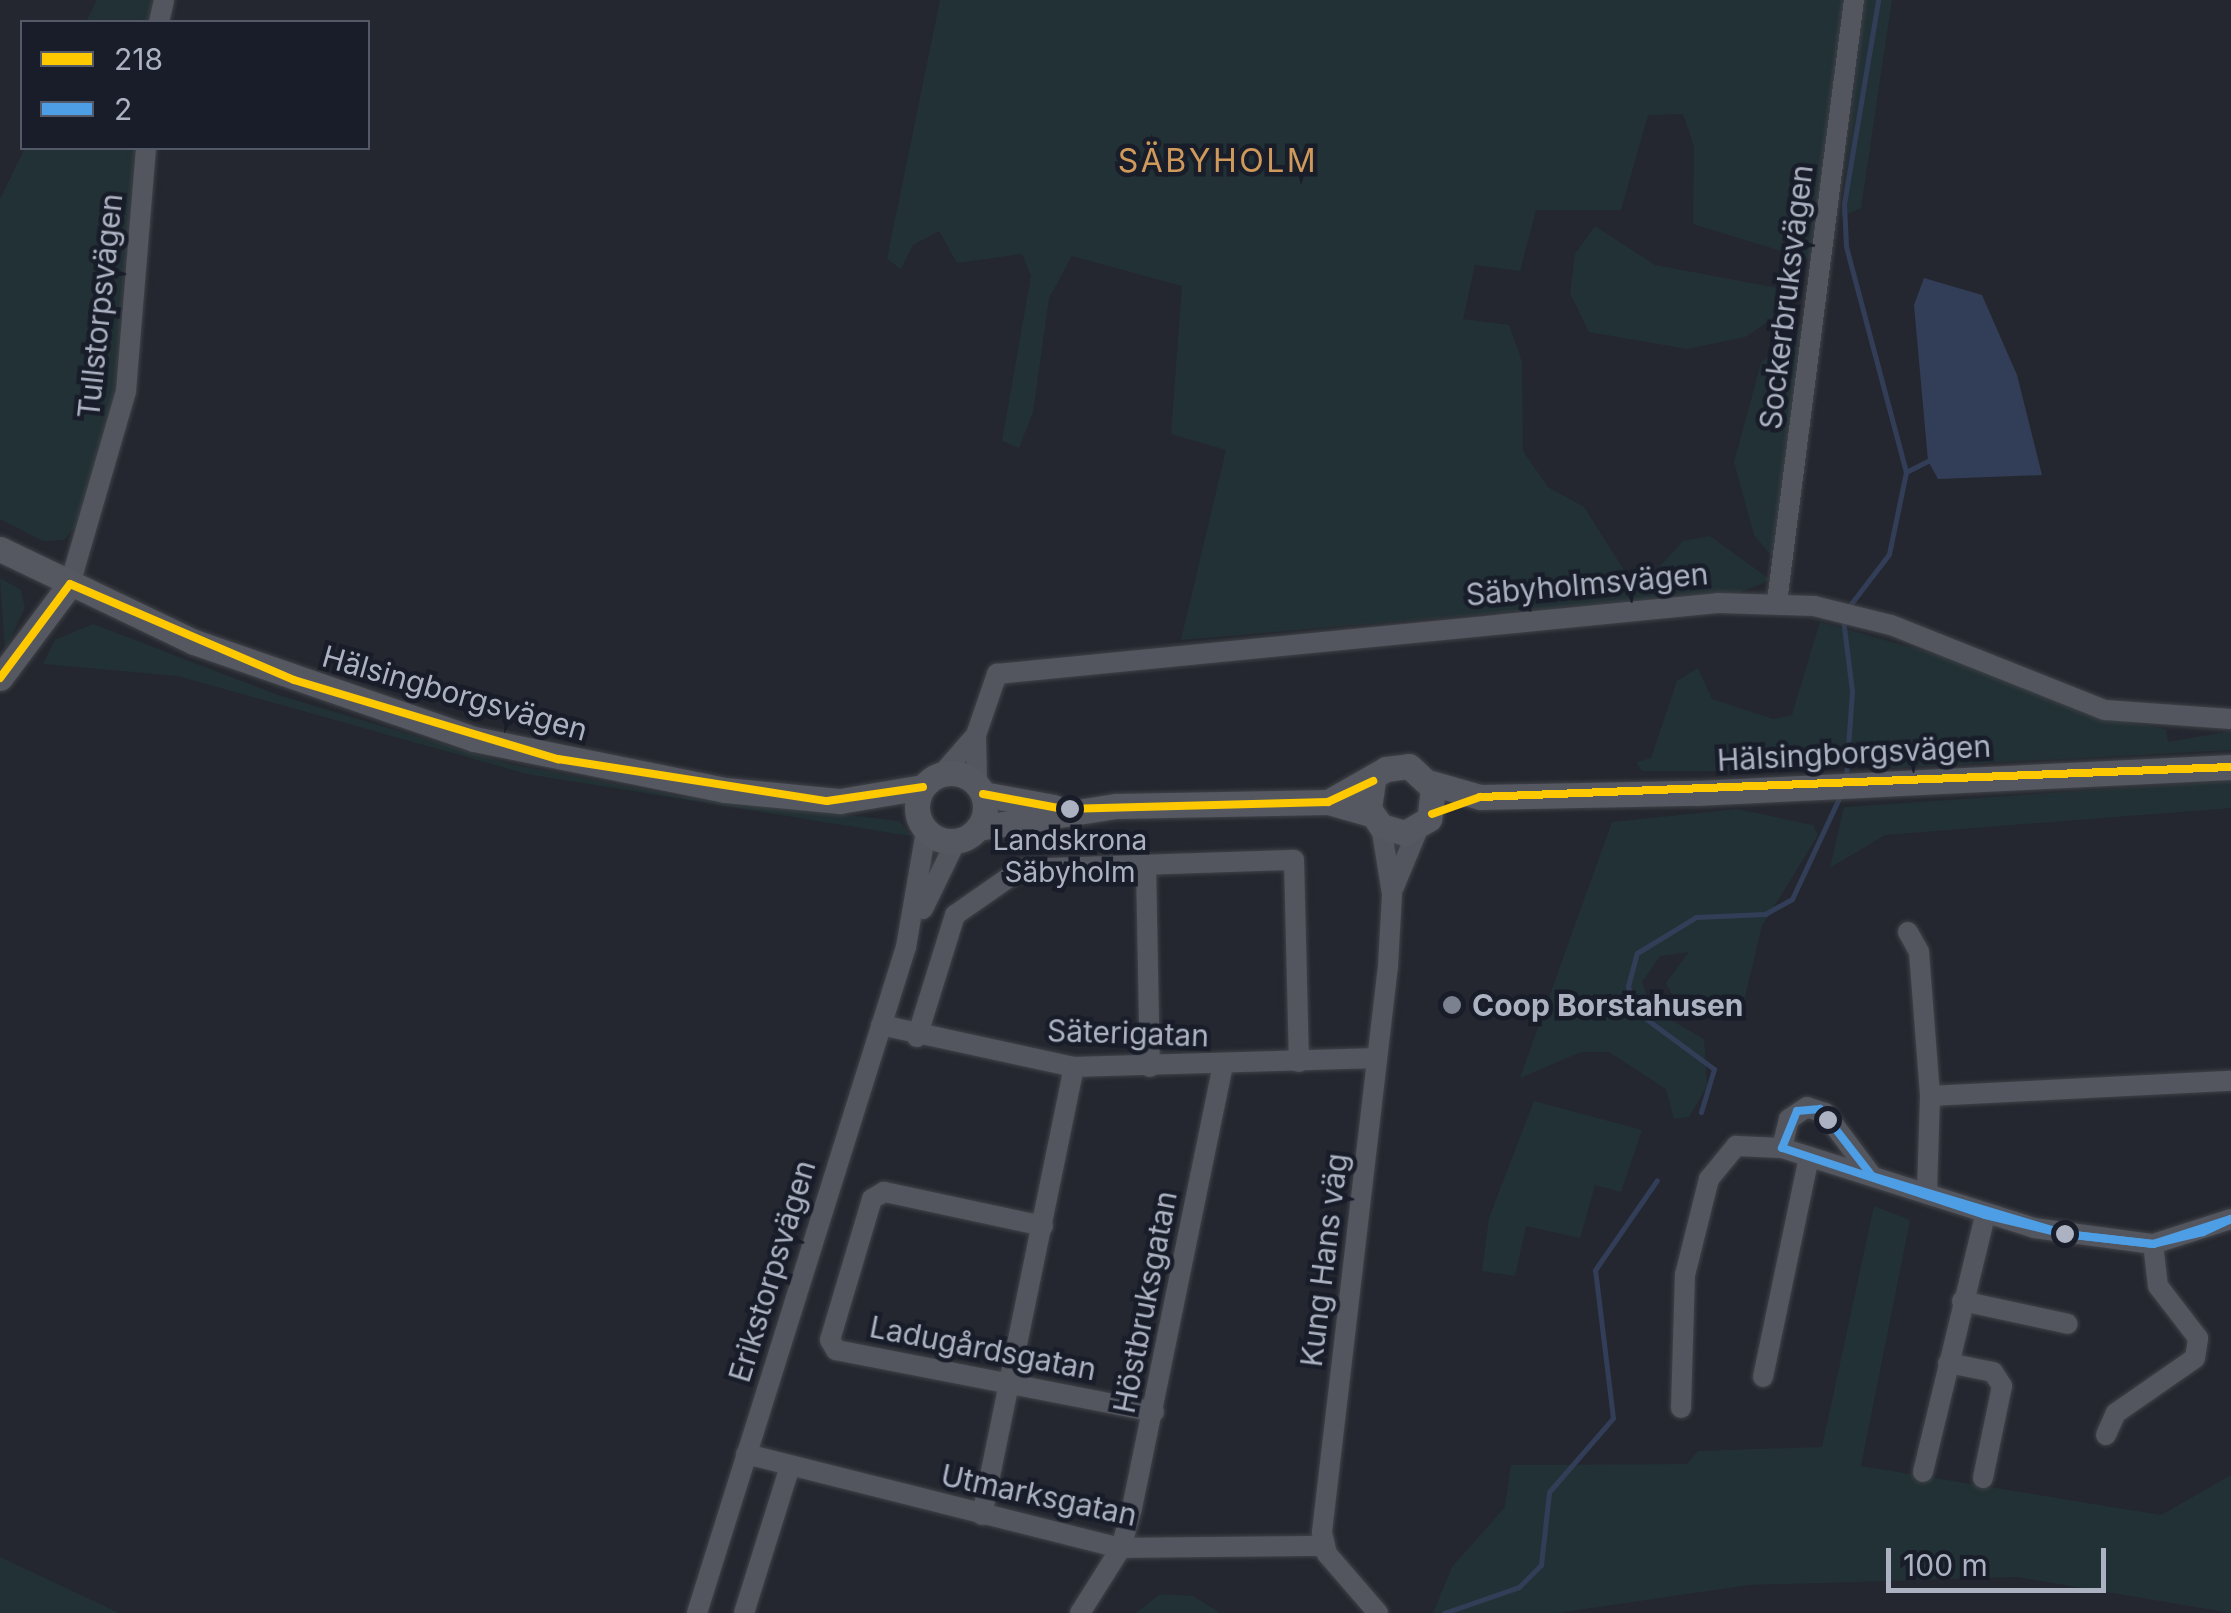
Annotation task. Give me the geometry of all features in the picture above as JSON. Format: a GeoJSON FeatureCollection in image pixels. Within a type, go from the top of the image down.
{"type":"FeatureCollection","features":[{"type":"Feature","properties":{"kind":"main road","name":"Hälsingborgsvägen"},"geometry":{"type":"LineString","coordinates":[[0,549],[210,648],[474,738],[725,790],[840,801],[922,825],[956,842]]}},
{"type":"Feature","properties":{"kind":"main road"},"geometry":{"type":"LineString","coordinates":[[0,678],[70,584]]}},
{"type":"Feature","properties":{"kind":"main road","name":"Hälsingborgsvägen"},"geometry":{"type":"LineString","coordinates":[[1373,780],[1403,765],[1432,783],[1480,797],[1787,790],[2231,768]]}},
{"type":"Feature","properties":{"kind":"main road","name":"Hälsingborgsvägen"},"geometry":{"type":"LineString","coordinates":[[840,801],[933,780]]}},
{"type":"Feature","properties":{"kind":"main road"},"geometry":{"type":"LineString","coordinates":[[922,825],[933,780],[1064,809]]}},
{"type":"Feature","properties":{"kind":"main road"},"geometry":{"type":"LineString","coordinates":[[1328,802],[1373,780],[1376,820]]}},
{"type":"Feature","properties":{"kind":"main road"},"geometry":{"type":"LineString","coordinates":[[956,842],[978,828],[1064,809],[1328,802],[1376,820],[1425,822],[1432,783]]}},
{"type":"Feature","properties":{"kind":"main road"},"geometry":{"type":"LineString","coordinates":[[978,828],[980,789]]}},
{"type":"Feature","properties":{"kind":"main road","name":"Hälsingborgsvägen"},"geometry":{"type":"LineString","coordinates":[[1425,822],[1480,797]]}},
{"type":"Feature","properties":{"kind":"street","name":"Sockerbruksvägen"},"geometry":{"type":"LineString","coordinates":[[1777,602],[1854,0]]}},
{"type":"Feature","properties":{"kind":"street","name":"Tullstorpsvägen"},"geometry":{"type":"LineString","coordinates":[[70,584],[126,391],[146,150]]}},
{"type":"Feature","properties":{"kind":"street","name":"Säbyholmsvägen"},"geometry":{"type":"LineString","coordinates":[[980,789],[976,736],[997,674],[1777,602],[1814,606],[1890,625],[2105,710],[2231,718]]}},
{"type":"Feature","properties":{"kind":"street","name":"Säbyholmsvägen"},"geometry":{"type":"LineString","coordinates":[[933,780],[976,736]]}},
{"type":"Feature","properties":{"kind":"street","name":"Kung Hans väg"},"geometry":{"type":"LineString","coordinates":[[1325,1546],[1392,894],[1376,820]]}},
{"type":"Feature","properties":{"kind":"street","name":"Kung Hans väg"},"geometry":{"type":"LineString","coordinates":[[1392,894],[1425,822]]}},
{"type":"Feature","properties":{"kind":"street","name":"Erikstorpsvägen"},"geometry":{"type":"LineString","coordinates":[[906,948],[922,825]]}},
{"type":"Feature","properties":{"kind":"street","name":"Erikstorpsvägen"},"geometry":{"type":"LineString","coordinates":[[697,1613],[906,948],[956,842]]}},
{"type":"Feature","properties":{"kind":"street"},"geometry":{"type":"LineString","coordinates":[[918,1037],[956,915],[1031,867],[1294,860],[1298,1062]]}},
{"type":"Feature","properties":{"kind":"street"},"geometry":{"type":"LineString","coordinates":[[1146,865],[1150,1066]]}},
{"type":"Feature","properties":{"kind":"street"},"geometry":{"type":"LineString","coordinates":[[1908,932],[1919,952],[1930,1096],[1927,1194]]}},
{"type":"Feature","properties":{"kind":"street","name":"Säterigatan"},"geometry":{"type":"LineString","coordinates":[[881,1025],[918,1037],[1074,1067],[1223,1066],[1377,1058]]}},
{"type":"Feature","properties":{"kind":"street","name":"Höstbruksgatan"},"geometry":{"type":"LineString","coordinates":[[1080,1613],[1120,1548],[1154,1412],[1223,1066]]}},
{"type":"Feature","properties":{"kind":"street"},"geometry":{"type":"LineString","coordinates":[[982,1516],[1074,1067]]}},
{"type":"Feature","properties":{"kind":"street"},"geometry":{"type":"LineString","coordinates":[[1930,1096],[2231,1082]]}},
{"type":"Feature","properties":{"kind":"street"},"geometry":{"type":"LineString","coordinates":[[1782,1148],[1793,1114],[1820,1110],[1872,1176]]}},
{"type":"Feature","properties":{"kind":"street"},"geometry":{"type":"LineString","coordinates":[[1681,1408],[1685,1275],[1708,1179],[1736,1146],[1782,1148],[1985,1214],[2153,1244],[2231,1219]]}},
{"type":"Feature","properties":{"kind":"street"},"geometry":{"type":"LineString","coordinates":[[1763,1377],[1808,1157]]}},
{"type":"Feature","properties":{"kind":"street","name":"Ladugårdsgatan"},"geometry":{"type":"LineString","coordinates":[[1043,1226],[884,1192],[872,1200],[830,1340],[836,1350],[1154,1412]]}},
{"type":"Feature","properties":{"kind":"street"},"geometry":{"type":"LineString","coordinates":[[1923,1472],[1985,1214]]}},
{"type":"Feature","properties":{"kind":"street"},"geometry":{"type":"LineString","coordinates":[[2106,1436],[2116,1414],[2194,1358],[2198,1338],[2158,1286],[2153,1244]]}},
{"type":"Feature","properties":{"kind":"street"},"geometry":{"type":"LineString","coordinates":[[1962,1301],[2068,1324]]}},
{"type":"Feature","properties":{"kind":"street"},"geometry":{"type":"LineString","coordinates":[[1948,1363],[1993,1372],[2002,1386],[1983,1478]]}},
{"type":"Feature","properties":{"kind":"street","name":"Utmarksgatan"},"geometry":{"type":"LineString","coordinates":[[746,1454],[1120,1548],[1325,1546]]}},
{"type":"Feature","properties":{"kind":"street"},"geometry":{"type":"LineString","coordinates":[[744,1613],[790,1466]]}},
{"type":"Feature","properties":{"kind":"street"},"geometry":{"type":"LineString","coordinates":[[1325,1546],[1378,1613]]}},
{"type":"Feature","properties":{"kind":"shaded area"},"geometry":{"type":"Polygon","coordinates":[[[97,0],[154,0],[150,20],[87,20],[97,0]]]}},
{"type":"Feature","properties":{"kind":"shaded area"},"geometry":{"type":"Polygon","coordinates":[[[940,0],[1845,0],[1813,261],[1693,224],[1694,146],[1683,114],[1648,115],[1621,210],[1536,210],[1520,271],[1475,265],[1463,319],[1509,325],[1522,362],[1523,451],[1548,487],[1584,507],[1626,573],[1649,578],[1683,541],[1710,536],[1771,580],[1741,592],[1181,640],[1226,450],[1171,434],[1182,286],[1072,256],[1049,298],[1033,412],[1019,448],[1002,441],[1031,276],[1022,254],[957,263],[939,231],[913,245],[901,269],[887,259],[940,0]]]}},
{"type":"Feature","properties":{"kind":"shaded area"},"geometry":{"type":"Polygon","coordinates":[[[1864,0],[1892,0],[1861,208],[1841,217],[1864,0]]]}},
{"type":"Feature","properties":{"kind":"shaded area"},"geometry":{"type":"Polygon","coordinates":[[[24,150],[135,150],[113,419],[85,516],[64,540],[43,541],[0,519],[0,199],[24,150]]]}},
{"type":"Feature","properties":{"kind":"shaded area"},"geometry":{"type":"Polygon","coordinates":[[[1595,226],[1655,265],[1782,289],[1776,316],[1745,337],[1687,349],[1589,332],[1570,293],[1575,254],[1595,226]]]}},
{"type":"Feature","properties":{"kind":"shaded area"},"geometry":{"type":"Polygon","coordinates":[[[1804,322],[1775,560],[1754,535],[1734,462],[1761,363],[1804,322]]]}},
{"type":"Feature","properties":{"kind":"shaded area"},"geometry":{"type":"Polygon","coordinates":[[[0,578],[21,590],[25,608],[5,650],[0,578]]]}},
{"type":"Feature","properties":{"kind":"shaded area"},"geometry":{"type":"Polygon","coordinates":[[[1820,622],[1953,659],[2091,716],[2166,729],[2168,742],[2231,731],[2231,750],[1894,768],[1821,752],[1799,771],[1642,771],[1636,762],[1651,758],[1677,681],[1698,668],[1712,699],[1773,719],[1792,715],[1820,622]]]}},
{"type":"Feature","properties":{"kind":"shaded area"},"geometry":{"type":"Polygon","coordinates":[[[93,624],[278,695],[506,763],[678,796],[900,821],[911,836],[527,774],[178,676],[43,664],[55,640],[93,624]]]}},
{"type":"Feature","properties":{"kind":"shaded area"},"geometry":{"type":"Polygon","coordinates":[[[2231,781],[2231,808],[1885,835],[1830,868],[1844,807],[2231,781]]]}},
{"type":"Feature","properties":{"kind":"shaded area"},"geometry":{"type":"Polygon","coordinates":[[[1737,809],[1813,825],[1818,835],[1762,926],[1745,997],[1678,1007],[1666,983],[1689,952],[1660,956],[1642,982],[1652,1009],[1704,1039],[1707,1086],[1689,1117],[1674,1119],[1666,1089],[1609,1052],[1581,1052],[1520,1078],[1612,822],[1737,809]]]}},
{"type":"Feature","properties":{"kind":"shaded area"},"geometry":{"type":"Polygon","coordinates":[[[1534,1101],[1642,1130],[1621,1192],[1595,1185],[1580,1238],[1526,1226],[1515,1276],[1482,1271],[1489,1218],[1534,1101]]]}},
{"type":"Feature","properties":{"kind":"shaded area"},"geometry":{"type":"Polygon","coordinates":[[[1874,1206],[1910,1220],[1861,1466],[2161,1515],[2231,1475],[2231,1613],[2017,1577],[1749,1585],[1557,1613],[1433,1613],[1452,1567],[1505,1507],[1511,1465],[1687,1464],[1698,1451],[1822,1447],[1874,1206]]]}},
{"type":"Feature","properties":{"kind":"shaded area"},"geometry":{"type":"Polygon","coordinates":[[[0,1557],[119,1613],[0,1613],[0,1557]]]}},
{"type":"Feature","properties":{"kind":"shaded area"},"geometry":{"type":"Polygon","coordinates":[[[1160,1594],[1193,1596],[1220,1613],[1136,1613],[1160,1594]]]}},
{"type":"Feature","properties":{"kind":"water"},"geometry":{"type":"Polygon","coordinates":[[[1924,278],[1982,295],[2017,375],[2042,475],[1938,479],[1928,461],[1914,305],[1924,278]]]}},
{"type":"Feature","properties":{"kind":"waterway"},"geometry":{"type":"LineString","coordinates":[[1847,609],[1889,554],[1906,472],[1846,246],[1844,204],[1878,0]]}},
{"type":"Feature","properties":{"kind":"waterway"},"geometry":{"type":"LineString","coordinates":[[1906,472],[1928,461]]}},
{"type":"Feature","properties":{"kind":"waterway"},"geometry":{"type":"LineString","coordinates":[[1843,619],[1852,691],[1846,776]]}},
{"type":"Feature","properties":{"kind":"waterway"},"geometry":{"type":"LineString","coordinates":[[1701,1112],[1714,1069],[1634,1010],[1628,986],[1637,953],[1696,917],[1765,914],[1792,899],[1840,796]]}},
{"type":"Feature","properties":{"kind":"waterway"},"geometry":{"type":"LineString","coordinates":[[1444,1613],[1519,1587],[1541,1565],[1549,1492],[1613,1418],[1595,1270],[1657,1180]]}},
{"type":"Feature","properties":{"kind":"transit line","name":"218"},"geometry":{"type":"LineString","coordinates":[[70,584],[294,680],[558,759],[827,801],[923,787]]}},
{"type":"Feature","properties":{"kind":"transit line","name":"218"},"geometry":{"type":"LineString","coordinates":[[0,678],[70,584]]}},
{"type":"Feature","properties":{"kind":"transit line","name":"218"},"geometry":{"type":"LineString","coordinates":[[1432,814],[1480,797],[2231,767]]}},
{"type":"Feature","properties":{"kind":"transit line","name":"218"},"geometry":{"type":"LineString","coordinates":[[983,794],[1064,809],[1328,802],[1373,781]]}},
{"type":"Feature","properties":{"kind":"transit line","name":"2"},"geometry":{"type":"LineString","coordinates":[[1820,1109],[1872,1176],[2065,1234],[1985,1215],[1782,1148],[1797,1111],[1820,1109]]}},
{"type":"Feature","properties":{"kind":"transit line","name":"2"},"geometry":{"type":"LineString","coordinates":[[2231,1219],[2203,1232],[2153,1244],[2231,1219]]}},
{"type":"Feature","properties":{"kind":"transit line","name":"2"},"geometry":{"type":"LineString","coordinates":[[2065,1234],[2153,1244]]}},
{"type":"Feature","properties":{"kind":"transit line","name":"2"},"geometry":{"type":"LineString","coordinates":[[2065,1234],[2153,1244]]}},
{"type":"Feature","properties":{"kind":"place","name":"Landskrona Säbyholm"},"geometry":{"type":"Point","coordinates":[1070,809]}},
{"type":"Feature","properties":{"kind":"place","name":"Coop Borstahusen"},"geometry":{"type":"Point","coordinates":[1452,1005]}},
{"type":"Feature","properties":{"kind":"district","name":"SÄBYHOLM"},"geometry":{"type":"Point","coordinates":[1218,161]}}]}
